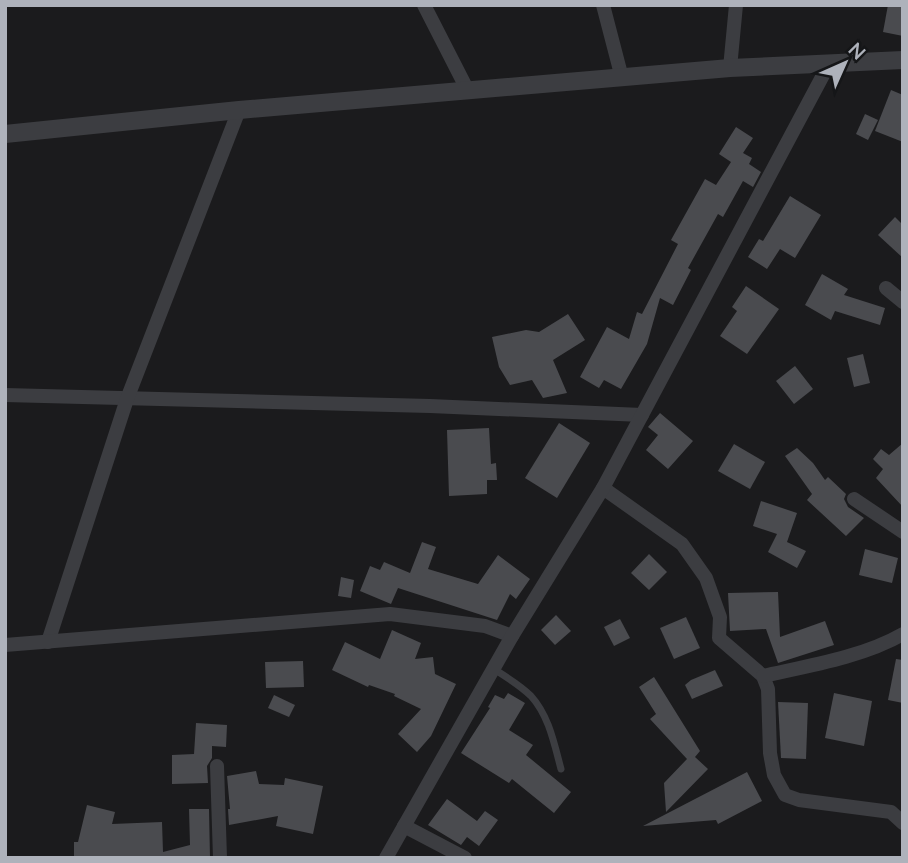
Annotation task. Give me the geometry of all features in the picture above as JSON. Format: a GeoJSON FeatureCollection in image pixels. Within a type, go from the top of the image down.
{"type":"FeatureCollection","features":[{"type":"Feature","properties":{"kind":"street"},"geometry":{"type":"LineString","coordinates":[[424,5],[468,91]]}},
{"type":"Feature","properties":{"kind":"street"},"geometry":{"type":"LineString","coordinates":[[603,5],[622,78]]}},
{"type":"Feature","properties":{"kind":"street"},"geometry":{"type":"LineString","coordinates":[[730,68],[736,5]]}},
{"type":"Feature","properties":{"kind":"street"},"geometry":{"type":"LineString","coordinates":[[5,134],[239,110],[730,68],[903,60]]}},
{"type":"Feature","properties":{"kind":"street"},"geometry":{"type":"LineString","coordinates":[[386,858],[493,668],[603,488],[829,64]]}},
{"type":"Feature","properties":{"kind":"street"},"geometry":{"type":"LineString","coordinates":[[48,642],[127,399],[239,110]]}},
{"type":"Feature","properties":{"kind":"street"},"geometry":{"type":"LineString","coordinates":[[886,288],[903,302]]}},
{"type":"Feature","properties":{"kind":"street"},"geometry":{"type":"LineString","coordinates":[[5,395],[430,406],[642,415]]}},
{"type":"Feature","properties":{"kind":"street"},"geometry":{"type":"LineString","coordinates":[[603,488],[682,544],[706,578],[720,617],[719,638],[763,676],[768,689],[772,764],[774,775],[785,795],[799,800],[891,812],[903,823]]}},
{"type":"Feature","properties":{"kind":"street"},"geometry":{"type":"LineString","coordinates":[[854,499],[903,532]]}},
{"type":"Feature","properties":{"kind":"street"},"geometry":{"type":"LineString","coordinates":[[5,645],[390,614],[485,626],[512,636]]}},
{"type":"Feature","properties":{"kind":"street"},"geometry":{"type":"LineString","coordinates":[[763,676],[828,661],[890,641],[903,634]]}},
{"type":"Feature","properties":{"kind":"street"},"geometry":{"type":"LineString","coordinates":[[217,766],[220,858]]}},
{"type":"Feature","properties":{"kind":"street"},"geometry":{"type":"LineString","coordinates":[[404,826],[465,858]]}},
{"type":"Feature","properties":{"kind":"lane"},"geometry":{"type":"LineString","coordinates":[[493,668],[528,694],[539,706],[549,725],[561,769]]}},
{"type":"Feature","properties":{"kind":"building"},"geometry":{"type":"Polygon","coordinates":[[[888,5],[903,5],[903,36],[883,32],[888,5]]]}},
{"type":"Feature","properties":{"kind":"building"},"geometry":{"type":"Polygon","coordinates":[[[891,90],[903,95],[903,142],[875,131],[891,90]]]}},
{"type":"Feature","properties":{"kind":"building"},"geometry":{"type":"Polygon","coordinates":[[[865,114],[878,120],[868,140],[856,134],[865,114]]]}},
{"type":"Feature","properties":{"kind":"building"},"geometry":{"type":"Polygon","coordinates":[[[736,127],[753,138],[743,153],[752,158],[749,164],[761,172],[753,187],[743,181],[723,217],[718,214],[688,268],[691,270],[673,305],[660,298],[647,344],[621,389],[604,380],[599,388],[580,377],[607,327],[629,339],[637,312],[642,314],[678,244],[671,240],[705,179],[716,185],[731,162],[719,154],[736,127]]]}},
{"type":"Feature","properties":{"kind":"building"},"geometry":{"type":"Polygon","coordinates":[[[790,196],[821,215],[795,258],[780,249],[767,269],[748,257],[759,239],[763,241],[790,196]]]}},
{"type":"Feature","properties":{"kind":"building"},"geometry":{"type":"Polygon","coordinates":[[[895,217],[903,225],[903,258],[878,235],[895,217]]]}},
{"type":"Feature","properties":{"kind":"building"},"geometry":{"type":"Polygon","coordinates":[[[822,274],[848,289],[844,295],[885,308],[880,325],[835,311],[831,320],[805,305],[822,274]]]}},
{"type":"Feature","properties":{"kind":"building"},"geometry":{"type":"Polygon","coordinates":[[[746,286],[779,309],[747,354],[720,336],[737,311],[732,307],[746,286]]]}},
{"type":"Feature","properties":{"kind":"building"},"geometry":{"type":"Polygon","coordinates":[[[568,314],[585,340],[553,360],[567,393],[543,398],[532,380],[510,385],[499,367],[492,337],[526,330],[539,332],[568,314]]]}},
{"type":"Feature","properties":{"kind":"building"},"geometry":{"type":"Polygon","coordinates":[[[863,354],[870,383],[854,387],[847,358],[863,354]]]}},
{"type":"Feature","properties":{"kind":"building"},"geometry":{"type":"Polygon","coordinates":[[[795,366],[813,389],[794,404],[776,381],[795,366]]]}},
{"type":"Feature","properties":{"kind":"building"},"geometry":{"type":"Polygon","coordinates":[[[660,413],[693,441],[668,469],[646,450],[658,435],[648,427],[660,413]]]}},
{"type":"Feature","properties":{"kind":"building"},"geometry":{"type":"Polygon","coordinates":[[[559,423],[590,443],[557,498],[525,478],[559,423]]]}},
{"type":"Feature","properties":{"kind":"building"},"geometry":{"type":"Polygon","coordinates":[[[489,428],[491,464],[496,463],[497,480],[487,480],[487,494],[449,496],[447,430],[489,428]]]}},
{"type":"Feature","properties":{"kind":"building"},"geometry":{"type":"Polygon","coordinates":[[[903,443],[903,507],[876,478],[883,469],[873,459],[881,449],[889,455],[903,443]]]}},
{"type":"Feature","properties":{"kind":"building"},"geometry":{"type":"Polygon","coordinates":[[[734,444],[765,462],[750,489],[718,471],[734,444]]]}},
{"type":"Feature","properties":{"kind":"building"},"geometry":{"type":"Polygon","coordinates":[[[797,448],[813,463],[825,480],[828,477],[846,494],[844,499],[848,507],[864,518],[846,536],[807,500],[812,494],[785,456],[797,448]]]}},
{"type":"Feature","properties":{"kind":"building"},"geometry":{"type":"Polygon","coordinates":[[[761,501],[797,513],[787,542],[806,551],[797,568],[768,552],[777,534],[753,526],[761,501]]]}},
{"type":"Feature","properties":{"kind":"building"},"geometry":{"type":"Polygon","coordinates":[[[422,542],[436,547],[428,569],[478,584],[498,555],[530,579],[516,599],[510,594],[497,620],[398,588],[391,604],[360,591],[370,566],[380,570],[384,562],[410,573],[422,542]]]}},
{"type":"Feature","properties":{"kind":"building"},"geometry":{"type":"Polygon","coordinates":[[[865,549],[898,558],[892,583],[859,575],[865,549]]]}},
{"type":"Feature","properties":{"kind":"building"},"geometry":{"type":"Polygon","coordinates":[[[649,554],[667,572],[649,590],[631,573],[649,554]]]}},
{"type":"Feature","properties":{"kind":"building"},"geometry":{"type":"Polygon","coordinates":[[[341,577],[354,580],[351,598],[338,596],[341,577]]]}},
{"type":"Feature","properties":{"kind":"building"},"geometry":{"type":"Polygon","coordinates":[[[778,592],[780,637],[825,621],[834,645],[778,663],[766,629],[730,631],[728,593],[778,592]]]}},
{"type":"Feature","properties":{"kind":"building"},"geometry":{"type":"Polygon","coordinates":[[[556,615],[571,631],[555,645],[541,630],[556,615]]]}},
{"type":"Feature","properties":{"kind":"building"},"geometry":{"type":"Polygon","coordinates":[[[686,617],[700,648],[674,659],[660,628],[686,617]]]}},
{"type":"Feature","properties":{"kind":"building"},"geometry":{"type":"Polygon","coordinates":[[[620,619],[630,638],[614,646],[604,627],[620,619]]]}},
{"type":"Feature","properties":{"kind":"building"},"geometry":{"type":"Polygon","coordinates":[[[392,630],[421,643],[415,659],[433,657],[435,674],[456,684],[431,736],[417,752],[398,734],[421,709],[394,696],[395,694],[369,685],[368,687],[332,670],[345,642],[380,659],[392,630]]]}},
{"type":"Feature","properties":{"kind":"building"},"geometry":{"type":"Polygon","coordinates":[[[896,659],[903,660],[903,703],[888,700],[896,659]]]}},
{"type":"Feature","properties":{"kind":"building"},"geometry":{"type":"Polygon","coordinates":[[[303,661],[304,687],[266,688],[265,662],[303,661]]]}},
{"type":"Feature","properties":{"kind":"building"},"geometry":{"type":"Polygon","coordinates":[[[715,670],[723,686],[692,699],[685,685],[715,670]]]}},
{"type":"Feature","properties":{"kind":"building"},"geometry":{"type":"Polygon","coordinates":[[[654,677],[700,751],[695,757],[708,769],[666,812],[664,783],[687,759],[650,719],[656,714],[639,687],[654,677]]]}},
{"type":"Feature","properties":{"kind":"building"},"geometry":{"type":"Polygon","coordinates":[[[508,693],[525,703],[509,730],[533,745],[526,755],[571,792],[554,813],[512,779],[509,783],[461,753],[490,708],[488,707],[495,695],[504,699],[508,693]]]}},
{"type":"Feature","properties":{"kind":"building"},"geometry":{"type":"Polygon","coordinates":[[[834,693],[872,701],[864,746],[825,738],[834,693]]]}},
{"type":"Feature","properties":{"kind":"building"},"geometry":{"type":"Polygon","coordinates":[[[274,695],[295,705],[289,717],[268,708],[274,695]]]}},
{"type":"Feature","properties":{"kind":"building"},"geometry":{"type":"Polygon","coordinates":[[[778,702],[808,703],[806,759],[781,758],[778,702]]]}},
{"type":"Feature","properties":{"kind":"building"},"geometry":{"type":"Polygon","coordinates":[[[196,723],[227,725],[226,747],[212,746],[212,758],[207,766],[208,783],[172,784],[172,755],[194,754],[196,723]]]}},
{"type":"Feature","properties":{"kind":"building"},"geometry":{"type":"Polygon","coordinates":[[[256,771],[259,784],[284,785],[285,778],[323,786],[313,834],[276,826],[278,816],[229,825],[227,776],[256,771]]]}},
{"type":"Feature","properties":{"kind":"building"},"geometry":{"type":"Polygon","coordinates":[[[747,772],[762,801],[718,824],[716,820],[643,826],[747,772]]]}},
{"type":"Feature","properties":{"kind":"building"},"geometry":{"type":"Polygon","coordinates":[[[447,799],[477,821],[485,811],[498,820],[479,846],[467,837],[461,845],[428,825],[447,799]]]}},
{"type":"Feature","properties":{"kind":"building"},"geometry":{"type":"Polygon","coordinates":[[[87,805],[115,812],[112,824],[162,822],[163,852],[190,845],[189,809],[209,809],[210,858],[74,858],[74,842],[78,842],[87,805]]]}}]}
